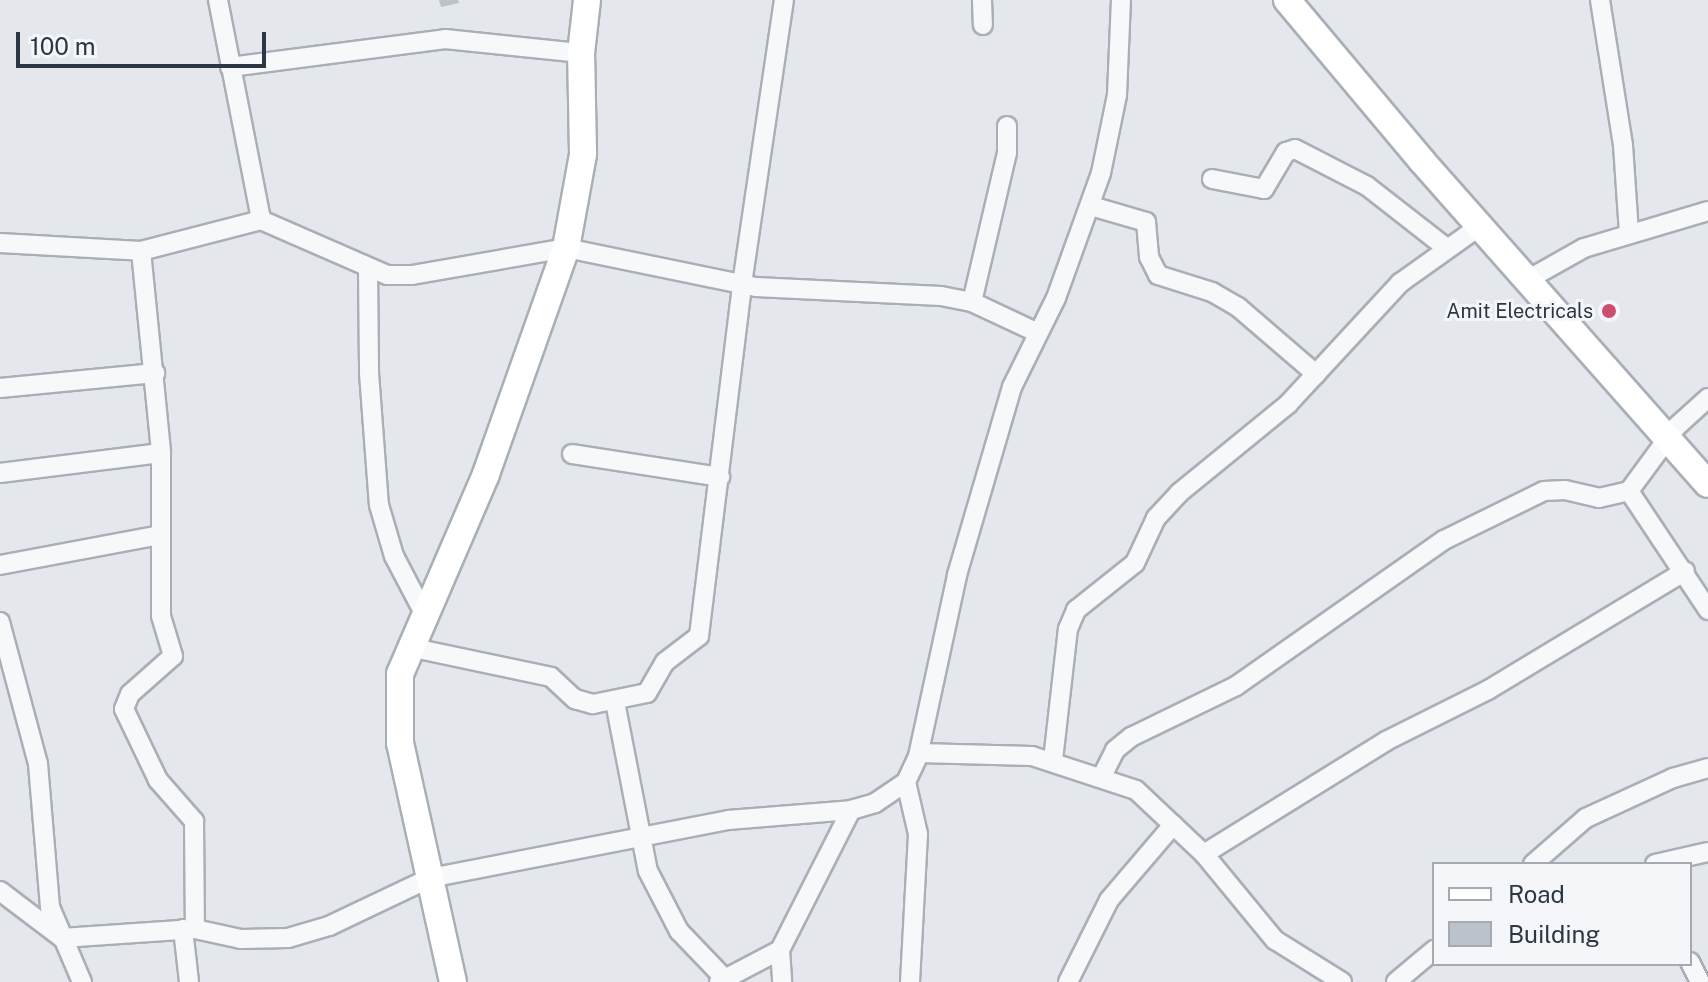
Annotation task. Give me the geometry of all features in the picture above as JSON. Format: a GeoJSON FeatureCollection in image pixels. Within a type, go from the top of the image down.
{"type":"FeatureCollection","features":[{"type":"Feature","properties":{"kind":"street"},"geometry":{"type":"LineString","coordinates":[[218,0],[261,220]]}},
{"type":"Feature","properties":{"kind":"street"},"geometry":{"type":"LineString","coordinates":[[453,982],[400,743],[400,674],[520,387],[566,248],[583,154],[581,53],[587,0]]}},
{"type":"Feature","properties":{"kind":"street"},"geometry":{"type":"LineString","coordinates":[[409,647],[551,677],[581,701],[615,702],[647,693],[665,662],[699,636],[742,284],[784,0]]}},
{"type":"Feature","properties":{"kind":"street"},"geometry":{"type":"LineString","coordinates":[[982,0],[983,25]]}},
{"type":"Feature","properties":{"kind":"street"},"geometry":{"type":"LineString","coordinates":[[0,891],[62,938],[189,929],[256,940],[288,938],[329,926],[430,878],[728,820],[851,810],[875,803],[906,782],[919,753],[957,575],[1012,387],[1036,332],[1056,298],[1091,206],[1117,95],[1121,0]]}},
{"type":"Feature","properties":{"kind":"street"},"geometry":{"type":"LineString","coordinates":[[1287,0],[1480,226],[1708,484]]}},
{"type":"Feature","properties":{"kind":"street"},"geometry":{"type":"LineString","coordinates":[[1600,0],[1623,145],[1629,234]]}},
{"type":"Feature","properties":{"kind":"street"},"geometry":{"type":"LineString","coordinates":[[230,67],[445,39],[581,53]]}},
{"type":"Feature","properties":{"kind":"street"},"geometry":{"type":"LineString","coordinates":[[972,302],[1007,153],[1007,126]]}},
{"type":"Feature","properties":{"kind":"street"},"geometry":{"type":"LineString","coordinates":[[1212,179],[1264,189],[1286,152],[1295,149],[1367,186],[1445,247]]}},
{"type":"Feature","properties":{"kind":"street"},"geometry":{"type":"LineString","coordinates":[[1091,206],[1148,223],[1149,257],[1158,275],[1212,292],[1238,307],[1316,374]]}},
{"type":"Feature","properties":{"kind":"street"},"geometry":{"type":"LineString","coordinates":[[1527,280],[1584,248],[1708,211]]}},
{"type":"Feature","properties":{"kind":"street"},"geometry":{"type":"LineString","coordinates":[[0,243],[141,251],[261,220],[368,270],[412,275],[566,248],[742,284],[972,302],[1036,332]]}},
{"type":"Feature","properties":{"kind":"street"},"geometry":{"type":"LineString","coordinates":[[1053,760],[1068,629],[1076,610],[1135,563],[1166,505],[1288,404],[1386,297],[1445,247],[1480,226]]}},
{"type":"Feature","properties":{"kind":"street"},"geometry":{"type":"LineString","coordinates":[[141,251],[161,453],[161,616],[172,660],[130,694],[124,709],[158,780],[194,821],[189,982]]}},
{"type":"Feature","properties":{"kind":"street"},"geometry":{"type":"LineString","coordinates":[[368,270],[369,373],[379,505],[394,556],[426,617]]}},
{"type":"Feature","properties":{"kind":"street"},"geometry":{"type":"LineString","coordinates":[[0,388],[155,373]]}},
{"type":"Feature","properties":{"kind":"street"},"geometry":{"type":"LineString","coordinates":[[1102,776],[1115,750],[1131,737],[1236,686],[1444,540],[1544,491],[1565,490],[1599,498],[1629,491],[1667,440],[1708,398]]}},
{"type":"Feature","properties":{"kind":"street"},"geometry":{"type":"LineString","coordinates":[[0,473],[161,453]]}},
{"type":"Feature","properties":{"kind":"street"},"geometry":{"type":"LineString","coordinates":[[572,454],[720,477]]}},
{"type":"Feature","properties":{"kind":"street"},"geometry":{"type":"LineString","coordinates":[[1629,491],[1685,571],[1708,610]]}},
{"type":"Feature","properties":{"kind":"street"},"geometry":{"type":"LineString","coordinates":[[0,565],[160,535]]}},
{"type":"Feature","properties":{"kind":"street"},"geometry":{"type":"LineString","coordinates":[[1204,854],[1386,741],[1488,690],[1685,571]]}},
{"type":"Feature","properties":{"kind":"street"},"geometry":{"type":"LineString","coordinates":[[0,622],[38,764],[48,894],[62,938],[82,982]]}},
{"type":"Feature","properties":{"kind":"street"},"geometry":{"type":"LineString","coordinates":[[615,702],[638,836],[672,920],[722,980],[780,950]]}},
{"type":"Feature","properties":{"kind":"street"},"geometry":{"type":"LineString","coordinates":[[919,753],[1018,754],[1053,760],[1136,790],[1204,854],[1275,940],[1342,982]]}},
{"type":"Feature","properties":{"kind":"street"},"geometry":{"type":"LineString","coordinates":[[1535,862],[1586,818],[1673,778],[1708,768]]}},
{"type":"Feature","properties":{"kind":"street"},"geometry":{"type":"LineString","coordinates":[[906,782],[918,834],[910,982]]}},
{"type":"Feature","properties":{"kind":"street"},"geometry":{"type":"LineString","coordinates":[[782,982],[780,950],[851,810]]}},
{"type":"Feature","properties":{"kind":"street"},"geometry":{"type":"LineString","coordinates":[[1068,982],[1109,900],[1173,825]]}},
{"type":"Feature","properties":{"kind":"street"},"geometry":{"type":"LineString","coordinates":[[1664,862],[1708,852]]}},
{"type":"Feature","properties":{"kind":"street"},"geometry":{"type":"LineString","coordinates":[[1396,982],[1432,952]]}},
{"type":"Feature","properties":{"kind":"building"},"geometry":{"type":"Polygon","coordinates":[[[439,0],[458,0],[459,3],[441,7],[439,0]]]}},
{"type":"Feature","properties":{"kind":"place","name":"Amit Electricals"},"geometry":{"type":"Point","coordinates":[1609,311]}}]}
